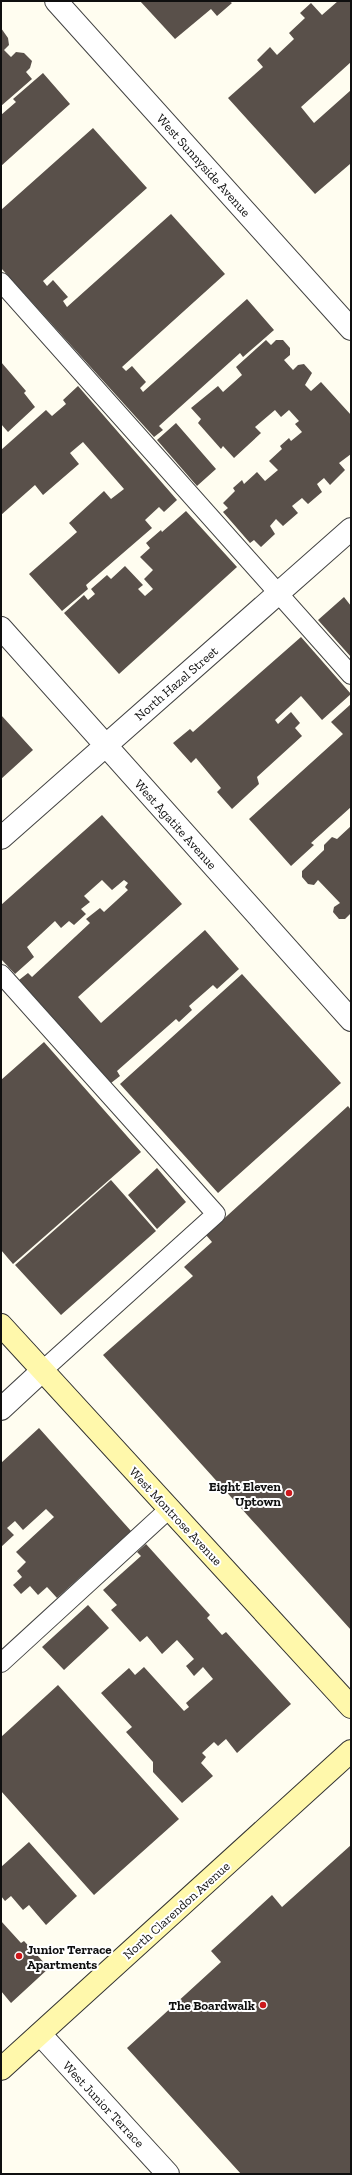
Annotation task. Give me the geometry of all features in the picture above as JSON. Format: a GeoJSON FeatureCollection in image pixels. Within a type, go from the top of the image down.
{"type":"FeatureCollection","features":[{"type":"Feature","properties":{"kind":"main road","name":"West Montrose Avenue"},"geometry":{"type":"LineString","coordinates":[[1,1325],[351,1707]]}},
{"type":"Feature","properties":{"kind":"main road","name":"North Clarendon Avenue"},"geometry":{"type":"LineString","coordinates":[[1,2069],[351,1751]]}},
{"type":"Feature","properties":{"kind":"street","name":"West Sunnyside Avenue"},"geometry":{"type":"LineString","coordinates":[[56,1],[351,329]]}},
{"type":"Feature","properties":{"kind":"street","name":"North Hazel Street"},"geometry":{"type":"LineString","coordinates":[[1,838],[351,529]]}},
{"type":"Feature","properties":{"kind":"street","name":"West Agatite Avenue"},"geometry":{"type":"LineString","coordinates":[[1,628],[351,1020]]}},
{"type":"Feature","properties":{"kind":"street"},"geometry":{"type":"LineString","coordinates":[[1,1409],[42,1371]]}},
{"type":"Feature","properties":{"kind":"street","name":"West Junior Terrace"},"geometry":{"type":"LineString","coordinates":[[40,2034],[168,2174]]}},
{"type":"Feature","properties":{"kind":"lane"},"geometry":{"type":"LineString","coordinates":[[1,282],[351,674]]}},
{"type":"Feature","properties":{"kind":"lane"},"geometry":{"type":"LineString","coordinates":[[1,974],[216,1214],[42,1371]]}},
{"type":"Feature","properties":{"kind":"lane"},"geometry":{"type":"LineString","coordinates":[[1,1663],[169,1509]]}},
{"type":"Feature","properties":{"kind":"building"},"geometry":{"type":"Polygon","coordinates":[[[140,1],[229,1],[232,3],[217,16],[211,9],[175,39],[140,1]]]}},
{"type":"Feature","properties":{"kind":"building"},"geometry":{"type":"Polygon","coordinates":[[[338,1],[351,1],[351,62],[301,107],[314,123],[351,90],[351,165],[350,164],[315,194],[228,98],[263,67],[257,60],[270,47],[277,55],[294,39],[289,33],[305,18],[300,13],[311,3],[322,15],[338,1]]]}},
{"type":"Feature","properties":{"kind":"building"},"geometry":{"type":"Polygon","coordinates":[[[1,28],[8,38],[9,45],[4,50],[11,57],[16,52],[24,53],[32,61],[30,68],[26,72],[32,79],[1,106],[1,28]]]}},
{"type":"Feature","properties":{"kind":"building"},"geometry":{"type":"Polygon","coordinates":[[[43,73],[70,104],[1,166],[1,115],[16,102],[13,99],[43,73]]]}},
{"type":"Feature","properties":{"kind":"building"},"geometry":{"type":"Polygon","coordinates":[[[93,128],[147,188],[43,281],[47,286],[53,280],[68,297],[63,301],[67,307],[171,214],[225,274],[122,367],[126,371],[132,366],[146,382],[140,388],[143,392],[247,299],[274,330],[243,357],[240,353],[159,426],[163,430],[154,437],[1,268],[1,210],[93,128]]]}},
{"type":"Feature","properties":{"kind":"building"},"geometry":{"type":"Polygon","coordinates":[[[266,340],[271,345],[276,340],[283,340],[290,348],[290,355],[284,360],[293,370],[298,365],[304,364],[312,373],[305,385],[311,391],[321,382],[351,415],[351,454],[339,463],[345,470],[330,485],[324,478],[317,484],[322,492],[308,504],[302,498],[292,506],[298,513],[283,526],[276,519],[270,526],[275,534],[261,547],[254,540],[250,543],[223,512],[228,508],[223,503],[235,491],[233,488],[242,480],[244,484],[257,472],[265,481],[278,470],[269,461],[282,449],[280,446],[289,438],[291,441],[302,432],[295,424],[299,421],[289,410],[281,417],[275,410],[255,427],[261,433],[234,458],[223,446],[221,449],[198,423],[201,419],[191,408],[218,386],[223,392],[242,375],[236,367],[266,340]]]}},
{"type":"Feature","properties":{"kind":"building"},"geometry":{"type":"Polygon","coordinates":[[[1,362],[26,391],[24,393],[35,407],[8,432],[1,424],[1,362]]]}},
{"type":"Feature","properties":{"kind":"building"},"geometry":{"type":"Polygon","coordinates":[[[78,386],[177,500],[164,512],[159,507],[145,520],[152,528],[86,585],[88,589],[62,611],[29,574],[77,532],[69,523],[104,491],[111,499],[124,489],[83,442],[70,453],[79,464],[43,495],[35,485],[1,515],[1,450],[46,410],[52,416],[66,404],[63,400],[78,386]]]}},
{"type":"Feature","properties":{"kind":"building"},"geometry":{"type":"Polygon","coordinates":[[[176,423],[216,469],[197,486],[157,440],[176,423]]]}},
{"type":"Feature","properties":{"kind":"building"},"geometry":{"type":"Polygon","coordinates":[[[186,511],[237,567],[119,674],[64,613],[84,595],[88,600],[95,594],[91,589],[107,575],[111,579],[125,566],[143,585],[138,589],[145,596],[153,589],[144,579],[153,570],[140,557],[150,548],[146,543],[161,530],[162,532],[186,511]]]}},
{"type":"Feature","properties":{"kind":"building"},"geometry":{"type":"Polygon","coordinates":[[[344,597],[351,606],[351,657],[318,620],[344,597]]]}},
{"type":"Feature","properties":{"kind":"building"},"geometry":{"type":"Polygon","coordinates":[[[301,637],[351,694],[322,720],[301,696],[275,720],[278,724],[291,712],[300,723],[295,728],[302,736],[257,777],[259,784],[232,809],[217,792],[221,788],[196,758],[191,763],[173,743],[190,729],[193,732],[301,637]]]}},
{"type":"Feature","properties":{"kind":"building"},"geometry":{"type":"Polygon","coordinates":[[[351,704],[351,807],[311,843],[314,845],[291,866],[249,819],[343,734],[331,722],[351,704]]]}},
{"type":"Feature","properties":{"kind":"building"},"geometry":{"type":"Polygon","coordinates":[[[1,715],[33,750],[1,779],[1,715]]]}},
{"type":"Feature","properties":{"kind":"building"},"geometry":{"type":"Polygon","coordinates":[[[102,815],[182,904],[78,997],[101,1023],[205,930],[239,969],[217,989],[213,985],[189,1006],[192,1010],[179,1022],[176,1019],[117,1071],[120,1076],[111,1083],[19,980],[28,973],[32,977],[90,923],[86,919],[100,908],[104,912],[128,890],[125,887],[128,883],[124,880],[112,890],[102,880],[84,896],[90,902],[81,909],[86,914],[74,925],[69,921],[61,928],[55,921],[27,947],[34,957],[15,974],[1,959],[1,905],[102,815]]]}},
{"type":"Feature","properties":{"kind":"building"},"geometry":{"type":"Polygon","coordinates":[[[351,826],[351,913],[345,919],[339,919],[333,912],[334,907],[340,903],[318,880],[314,885],[308,884],[302,877],[302,871],[324,850],[324,845],[332,837],[337,839],[351,826]]]}},
{"type":"Feature","properties":{"kind":"building"},"geometry":{"type":"Polygon","coordinates":[[[242,974],[341,1083],[218,1193],[120,1084],[242,974]]]}},
{"type":"Feature","properties":{"kind":"building"},"geometry":{"type":"Polygon","coordinates":[[[44,1042],[141,1152],[13,1264],[1,1250],[1,1080],[44,1042]]]}},
{"type":"Feature","properties":{"kind":"building","name":"Eight Eleven Uptown"},"geometry":{"type":"Polygon","coordinates":[[[348,1106],[351,1110],[351,1630],[103,1355],[193,1276],[184,1267],[212,1242],[206,1235],[348,1106]]]}},
{"type":"Feature","properties":{"kind":"building"},"geometry":{"type":"Polygon","coordinates":[[[157,1168],[186,1202],[157,1229],[128,1195],[157,1168]]]}},
{"type":"Feature","properties":{"kind":"building"},"geometry":{"type":"Polygon","coordinates":[[[111,1180],[156,1231],[61,1315],[15,1265],[111,1180]]]}},
{"type":"Feature","properties":{"kind":"building"},"geometry":{"type":"Polygon","coordinates":[[[39,1428],[131,1531],[57,1598],[47,1587],[38,1595],[30,1586],[21,1594],[13,1585],[22,1577],[17,1571],[26,1562],[16,1552],[54,1517],[46,1509],[23,1530],[15,1521],[7,1528],[14,1535],[1,1547],[1,1463],[39,1428]]]}},
{"type":"Feature","properties":{"kind":"building"},"geometry":{"type":"Polygon","coordinates":[[[146,1544],[210,1615],[207,1618],[222,1635],[226,1632],[291,1704],[237,1753],[226,1739],[218,1746],[214,1742],[202,1753],[206,1757],[201,1763],[213,1776],[182,1803],[153,1772],[153,1762],[126,1732],[132,1727],[101,1693],[129,1668],[135,1675],[144,1667],[184,1711],[189,1707],[186,1703],[213,1679],[203,1667],[194,1676],[186,1666],[194,1659],[177,1640],[162,1654],[147,1636],[140,1642],[111,1610],[117,1605],[103,1590],[141,1556],[137,1552],[146,1544]]]}},
{"type":"Feature","properties":{"kind":"building"},"geometry":{"type":"Polygon","coordinates":[[[88,1605],[109,1628],[64,1670],[42,1647],[88,1605]]]}},
{"type":"Feature","properties":{"kind":"building"},"geometry":{"type":"Polygon","coordinates":[[[58,1685],[179,1819],[94,1895],[1,1791],[1,1737],[58,1685]]]}},
{"type":"Feature","properties":{"kind":"building"},"geometry":{"type":"Polygon","coordinates":[[[29,1842],[77,1896],[46,1925],[29,1905],[23,1910],[11,1896],[5,1901],[1,1896],[1,1867],[29,1842]]]}},
{"type":"Feature","properties":{"kind":"building","name":"The Boardwalk"},"geometry":{"type":"Polygon","coordinates":[[[351,1845],[351,2174],[241,2174],[127,2048],[221,1962],[211,1951],[272,1895],[282,1907],[351,1845]]]}},
{"type":"Feature","properties":{"kind":"building","name":"Junior Terrace Apartments"},"geometry":{"type":"Polygon","coordinates":[[[1,1921],[21,1943],[24,1941],[49,1968],[11,2003],[1,1991],[1,1921]]]}},
{"type":"Feature","properties":{"kind":"place","name":"Eight Eleven Uptown"},"geometry":{"type":"Point","coordinates":[289,1493]}},
{"type":"Feature","properties":{"kind":"place","name":"Junior Terrace Apartments"},"geometry":{"type":"Point","coordinates":[19,1956]}},
{"type":"Feature","properties":{"kind":"place","name":"The Boardwalk"},"geometry":{"type":"Point","coordinates":[263,2005]}}]}
